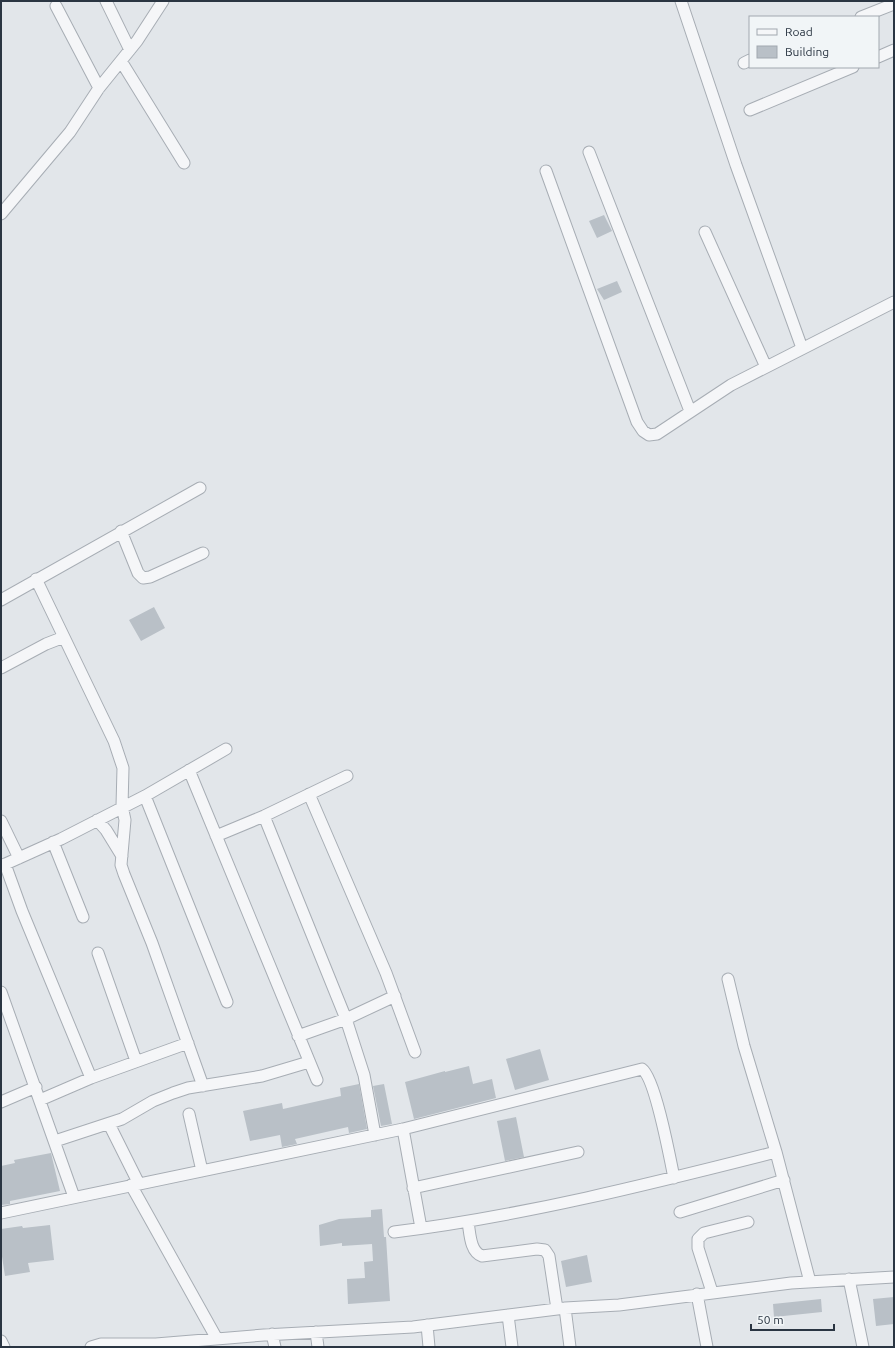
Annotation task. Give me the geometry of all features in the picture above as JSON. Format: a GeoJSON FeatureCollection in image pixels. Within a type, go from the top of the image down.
{"type":"FeatureCollection","features":[{"type":"Feature","properties":{"kind":"street"},"geometry":{"type":"LineString","coordinates":[[106,1],[130,50]]}},
{"type":"Feature","properties":{"kind":"street"},"geometry":{"type":"LineString","coordinates":[[1,214],[70,132],[99,88],[130,50],[163,1]]}},
{"type":"Feature","properties":{"kind":"street"},"geometry":{"type":"LineString","coordinates":[[680,1],[736,165],[802,348]]}},
{"type":"Feature","properties":{"kind":"street"},"geometry":{"type":"LineString","coordinates":[[863,16],[894,4]]}},
{"type":"Feature","properties":{"kind":"street"},"geometry":{"type":"LineString","coordinates":[[56,6],[99,88]]}},
{"type":"Feature","properties":{"kind":"street"},"geometry":{"type":"LineString","coordinates":[[879,56],[894,50]]}},
{"type":"Feature","properties":{"kind":"street"},"geometry":{"type":"LineString","coordinates":[[121,61],[184,163]]}},
{"type":"Feature","properties":{"kind":"street"},"geometry":{"type":"LineString","coordinates":[[750,110],[851,68]]}},
{"type":"Feature","properties":{"kind":"street"},"geometry":{"type":"LineString","coordinates":[[589,152],[690,411]]}},
{"type":"Feature","properties":{"kind":"street"},"geometry":{"type":"LineString","coordinates":[[546,172],[637,422],[642,431],[649,435],[656,434],[732,385],[894,302]]}},
{"type":"Feature","properties":{"kind":"street"},"geometry":{"type":"LineString","coordinates":[[705,232],[766,367]]}},
{"type":"Feature","properties":{"kind":"street"},"geometry":{"type":"LineString","coordinates":[[1,600],[121,531],[200,488]]}},
{"type":"Feature","properties":{"kind":"street"},"geometry":{"type":"LineString","coordinates":[[121,531],[138,573],[143,578],[150,577],[203,553]]}},
{"type":"Feature","properties":{"kind":"street"},"geometry":{"type":"LineString","coordinates":[[36,579],[114,742],[120,758],[123,782],[122,806],[125,820],[121,865],[152,943],[203,1086]]}},
{"type":"Feature","properties":{"kind":"street"},"geometry":{"type":"LineString","coordinates":[[1,668],[46,644],[64,637]]}},
{"type":"Feature","properties":{"kind":"street"},"geometry":{"type":"LineString","coordinates":[[91,1078],[3,865],[145,796],[226,748]]}},
{"type":"Feature","properties":{"kind":"street"},"geometry":{"type":"LineString","coordinates":[[189,770],[317,1080]]}},
{"type":"Feature","properties":{"kind":"street"},"geometry":{"type":"LineString","coordinates":[[216,836],[264,816],[347,776]]}},
{"type":"Feature","properties":{"kind":"street"},"geometry":{"type":"LineString","coordinates":[[309,794],[386,973],[415,1052]]}},
{"type":"Feature","properties":{"kind":"street"},"geometry":{"type":"LineString","coordinates":[[145,796],[227,1002]]}},
{"type":"Feature","properties":{"kind":"street"},"geometry":{"type":"LineString","coordinates":[[264,816],[346,1019],[364,1075],[375,1135]]}},
{"type":"Feature","properties":{"kind":"street"},"geometry":{"type":"LineString","coordinates":[[97,820],[106,830],[122,856]]}},
{"type":"Feature","properties":{"kind":"street"},"geometry":{"type":"LineString","coordinates":[[1,821],[19,858]]}},
{"type":"Feature","properties":{"kind":"street"},"geometry":{"type":"LineString","coordinates":[[53,842],[83,917]]}},
{"type":"Feature","properties":{"kind":"street"},"geometry":{"type":"LineString","coordinates":[[98,953],[136,1061]]}},
{"type":"Feature","properties":{"kind":"street"},"geometry":{"type":"LineString","coordinates":[[728,979],[744,1046],[784,1180],[810,1282]]}},
{"type":"Feature","properties":{"kind":"street"},"geometry":{"type":"LineString","coordinates":[[1,992],[36,1086],[74,1197]]}},
{"type":"Feature","properties":{"kind":"street"},"geometry":{"type":"LineString","coordinates":[[298,1036],[346,1019],[395,996]]}},
{"type":"Feature","properties":{"kind":"street"},"geometry":{"type":"LineString","coordinates":[[40,1100],[91,1078],[188,1043]]}},
{"type":"Feature","properties":{"kind":"street"},"geometry":{"type":"LineString","coordinates":[[55,1141],[122,1119],[153,1101],[173,1093],[203,1086],[262,1076],[309,1062]]}},
{"type":"Feature","properties":{"kind":"street"},"geometry":{"type":"LineString","coordinates":[[1,1213],[403,1129],[642,1069],[645,1071],[653,1090],[674,1178]]}},
{"type":"Feature","properties":{"kind":"street"},"geometry":{"type":"LineString","coordinates":[[1,1102],[36,1086]]}},
{"type":"Feature","properties":{"kind":"street"},"geometry":{"type":"LineString","coordinates":[[189,1114],[202,1170]]}},
{"type":"Feature","properties":{"kind":"street"},"geometry":{"type":"LineString","coordinates":[[109,1124],[135,1184],[217,1339]]}},
{"type":"Feature","properties":{"kind":"street"},"geometry":{"type":"LineString","coordinates":[[403,1129],[421,1228]]}},
{"type":"Feature","properties":{"kind":"street"},"geometry":{"type":"LineString","coordinates":[[413,1188],[578,1152]]}},
{"type":"Feature","properties":{"kind":"street"},"geometry":{"type":"LineString","coordinates":[[394,1232],[468,1222],[619,1191],[776,1152]]}},
{"type":"Feature","properties":{"kind":"street"},"geometry":{"type":"LineString","coordinates":[[680,1212],[784,1180]]}},
{"type":"Feature","properties":{"kind":"street"},"geometry":{"type":"LineString","coordinates":[[468,1222],[473,1249],[477,1255],[482,1256],[537,1249],[545,1250],[549,1256],[570,1347]]}},
{"type":"Feature","properties":{"kind":"street"},"geometry":{"type":"LineString","coordinates":[[712,1292],[698,1248],[698,1239],[704,1233],[748,1222]]}},
{"type":"Feature","properties":{"kind":"street"},"geometry":{"type":"LineString","coordinates":[[91,1347],[101,1344],[157,1346],[272,1334],[427,1325],[561,1309],[619,1305],[712,1292],[810,1282],[894,1277]]}},
{"type":"Feature","properties":{"kind":"street"},"geometry":{"type":"LineString","coordinates":[[849,1280],[863,1347]]}},
{"type":"Feature","properties":{"kind":"street"},"geometry":{"type":"LineString","coordinates":[[697,1294],[707,1347]]}},
{"type":"Feature","properties":{"kind":"street"},"geometry":{"type":"LineString","coordinates":[[508,1315],[512,1347]]}},
{"type":"Feature","properties":{"kind":"street"},"geometry":{"type":"LineString","coordinates":[[427,1325],[429,1347]]}},
{"type":"Feature","properties":{"kind":"street"},"geometry":{"type":"LineString","coordinates":[[316,1332],[318,1347]]}},
{"type":"Feature","properties":{"kind":"street"},"geometry":{"type":"LineString","coordinates":[[272,1334],[275,1347]]}},
{"type":"Feature","properties":{"kind":"street"},"geometry":{"type":"LineString","coordinates":[[1,1341],[4,1347]]}},
{"type":"Feature","properties":{"kind":"building"},"geometry":{"type":"Polygon","coordinates":[[[604,215],[612,231],[597,238],[589,221],[604,215]]]}},
{"type":"Feature","properties":{"kind":"building"},"geometry":{"type":"Polygon","coordinates":[[[617,281],[622,292],[604,300],[597,289],[617,281]]]}},
{"type":"Feature","properties":{"kind":"building"},"geometry":{"type":"Polygon","coordinates":[[[154,607],[165,628],[141,641],[129,620],[154,607]]]}},
{"type":"Feature","properties":{"kind":"building"},"geometry":{"type":"Polygon","coordinates":[[[540,1049],[549,1080],[515,1090],[506,1059],[540,1049]]]}},
{"type":"Feature","properties":{"kind":"building"},"geometry":{"type":"Polygon","coordinates":[[[469,1066],[473,1084],[492,1079],[496,1098],[414,1119],[405,1082],[469,1066]]]}},
{"type":"Feature","properties":{"kind":"building"},"geometry":{"type":"Polygon","coordinates":[[[359,1084],[367,1129],[349,1133],[348,1127],[295,1139],[297,1144],[282,1147],[280,1135],[250,1141],[243,1111],[282,1103],[283,1109],[341,1096],[340,1088],[359,1084]]]}},
{"type":"Feature","properties":{"kind":"building"},"geometry":{"type":"Polygon","coordinates":[[[384,1084],[392,1124],[381,1126],[373,1086],[384,1084]]]}},
{"type":"Feature","properties":{"kind":"building"},"geometry":{"type":"Polygon","coordinates":[[[516,1117],[524,1157],[505,1161],[497,1121],[516,1117]]]}},
{"type":"Feature","properties":{"kind":"building"},"geometry":{"type":"Polygon","coordinates":[[[51,1153],[60,1191],[10,1201],[10,1204],[1,1205],[1,1166],[15,1163],[14,1160],[51,1153]]]}},
{"type":"Feature","properties":{"kind":"building"},"geometry":{"type":"Polygon","coordinates":[[[382,1209],[384,1237],[386,1237],[390,1301],[348,1304],[347,1279],[365,1278],[364,1262],[373,1261],[372,1244],[342,1246],[342,1243],[320,1246],[319,1225],[339,1219],[371,1217],[371,1210],[382,1209]]]}},
{"type":"Feature","properties":{"kind":"building"},"geometry":{"type":"Polygon","coordinates":[[[50,1225],[54,1260],[28,1263],[30,1272],[5,1276],[1,1250],[1,1229],[22,1226],[23,1228],[50,1225]]]}},
{"type":"Feature","properties":{"kind":"building"},"geometry":{"type":"Polygon","coordinates":[[[587,1255],[592,1282],[566,1287],[561,1261],[587,1255]]]}},
{"type":"Feature","properties":{"kind":"building"},"geometry":{"type":"Polygon","coordinates":[[[894,1297],[894,1324],[876,1326],[873,1299],[894,1297]]]}},
{"type":"Feature","properties":{"kind":"building"},"geometry":{"type":"Polygon","coordinates":[[[821,1299],[822,1312],[774,1317],[773,1304],[821,1299]]]}}]}
